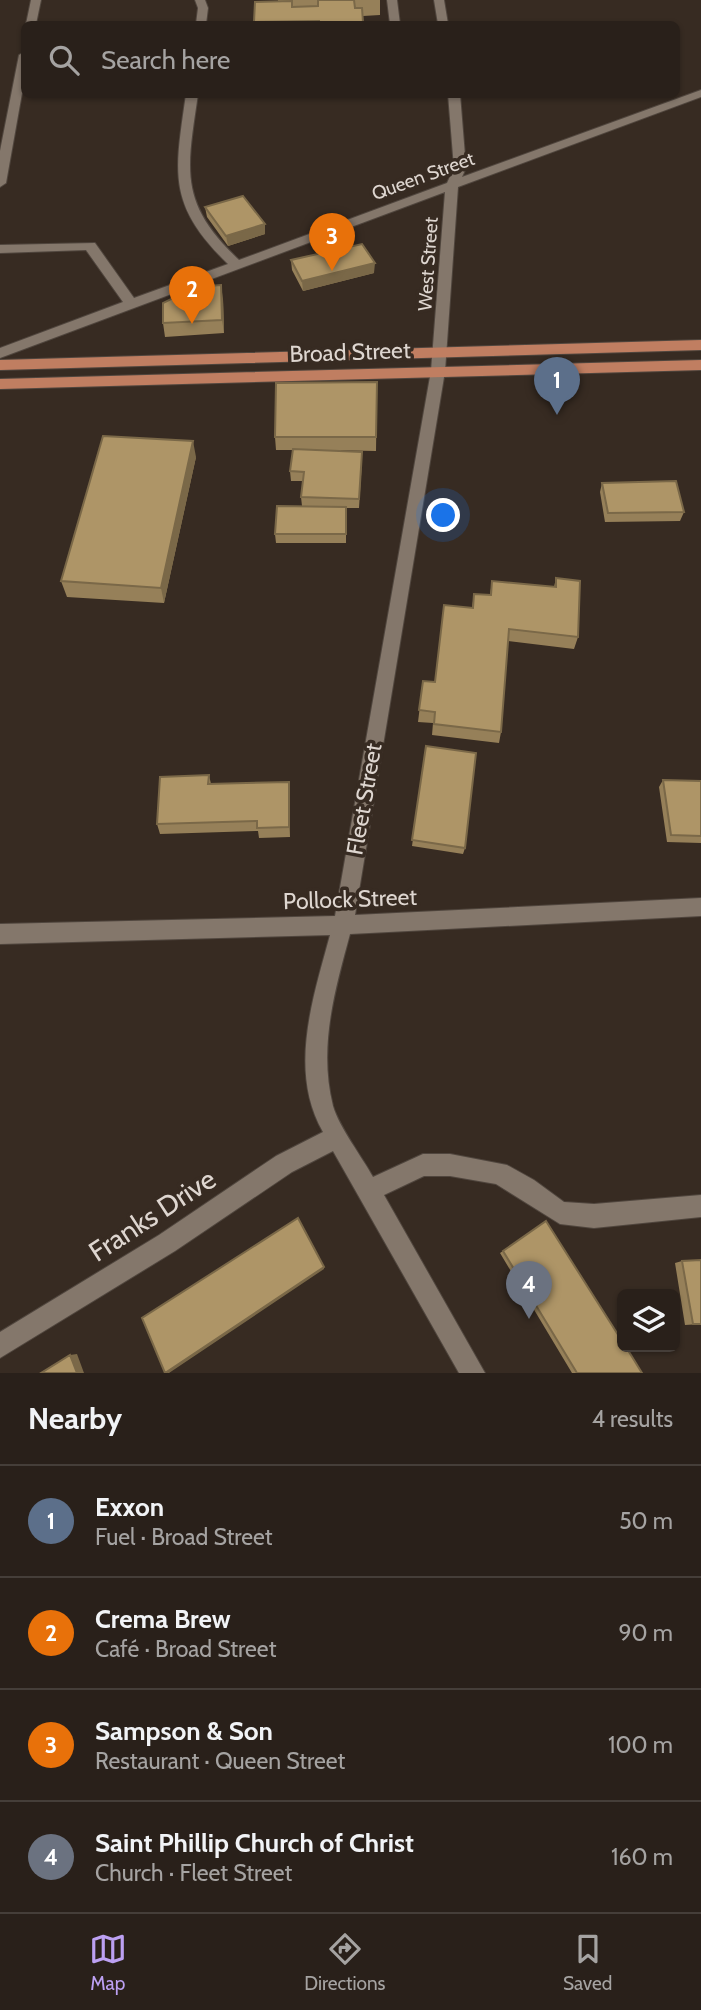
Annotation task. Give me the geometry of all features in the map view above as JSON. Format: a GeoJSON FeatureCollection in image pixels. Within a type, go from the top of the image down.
{"type":"FeatureCollection","features":[{"type":"Feature","properties":{"kind":"main road","name":"Broad Street"},"geometry":{"type":"LineString","coordinates":[[0,384],[123,383],[701,345]]}},
{"type":"Feature","properties":{"kind":"main road","name":"Broad Street"},"geometry":{"type":"LineString","coordinates":[[0,365],[439,362],[701,365]]}},
{"type":"Feature","properties":{"kind":"street"},"geometry":{"type":"LineString","coordinates":[[32,21],[36,0]]}},
{"type":"Feature","properties":{"kind":"street"},"geometry":{"type":"LineString","coordinates":[[201,0],[201,21]]}},
{"type":"Feature","properties":{"kind":"street"},"geometry":{"type":"LineString","coordinates":[[392,0],[395,21]]}},
{"type":"Feature","properties":{"kind":"street"},"geometry":{"type":"LineString","coordinates":[[439,0],[442,21]]}},
{"type":"Feature","properties":{"kind":"street"},"geometry":{"type":"LineString","coordinates":[[0,183],[12,91],[21,72]]}},
{"type":"Feature","properties":{"kind":"street","name":"Queen Street"},"geometry":{"type":"LineString","coordinates":[[0,353],[701,93]]}},
{"type":"Feature","properties":{"kind":"street"},"geometry":{"type":"LineString","coordinates":[[192,98],[183,181],[190,205],[219,246],[237,265]]}},
{"type":"Feature","properties":{"kind":"street","name":"West Street"},"geometry":{"type":"LineString","coordinates":[[439,362],[452,186],[460,168],[454,98]]}},
{"type":"Feature","properties":{"kind":"street"},"geometry":{"type":"LineString","coordinates":[[0,249],[90,246],[131,304]]}},
{"type":"Feature","properties":{"kind":"street","name":"Fleet Street"},"geometry":{"type":"LineString","coordinates":[[439,362],[343,925],[320,1009],[316,1064],[323,1111],[473,1373]]}},
{"type":"Feature","properties":{"kind":"street","name":"Pollock Street"},"geometry":{"type":"LineString","coordinates":[[0,934],[343,925],[701,907]]}},
{"type":"Feature","properties":{"kind":"street","name":"Franks Drive"},"geometry":{"type":"LineString","coordinates":[[0,1346],[167,1243],[284,1164],[337,1137]]}},
{"type":"Feature","properties":{"kind":"street"},"geometry":{"type":"LineString","coordinates":[[368,1191],[423,1165],[450,1165],[499,1173],[526,1188],[560,1213],[594,1216],[701,1206]]}},
{"type":"Feature","properties":{"kind":"building"},"geometry":{"type":"Polygon","coordinates":[[[318,0],[354,0],[355,8],[362,8],[363,21],[254,21],[255,2],[292,1],[292,7],[318,6],[318,0]]]}},
{"type":"Feature","properties":{"kind":"building"},"geometry":{"type":"Polygon","coordinates":[[[243,196],[265,224],[226,236],[205,207],[243,196]]]}},
{"type":"Feature","properties":{"kind":"building"},"geometry":{"type":"Polygon","coordinates":[[[362,244],[375,263],[302,281],[291,260],[362,244]]]}},
{"type":"Feature","properties":{"kind":"building"},"geometry":{"type":"Polygon","coordinates":[[[221,285],[222,320],[163,323],[163,303],[195,287],[221,285]]]}},
{"type":"Feature","properties":{"kind":"building"},"geometry":{"type":"Polygon","coordinates":[[[377,382],[376,437],[275,437],[276,383],[377,382]]]}},
{"type":"Feature","properties":{"kind":"building"},"geometry":{"type":"Polygon","coordinates":[[[103,436],[193,441],[161,588],[61,581],[103,436]]]}},
{"type":"Feature","properties":{"kind":"building"},"geometry":{"type":"Polygon","coordinates":[[[293,449],[362,452],[359,499],[301,497],[304,472],[290,471],[293,449]]]}},
{"type":"Feature","properties":{"kind":"building"},"geometry":{"type":"Polygon","coordinates":[[[676,481],[684,512],[608,513],[602,483],[676,481]]]}},
{"type":"Feature","properties":{"kind":"building"},"geometry":{"type":"Polygon","coordinates":[[[277,506],[346,507],[346,534],[275,534],[277,506]]]}},
{"type":"Feature","properties":{"kind":"building"},"geometry":{"type":"Polygon","coordinates":[[[556,578],[580,581],[578,637],[509,629],[501,732],[434,724],[435,712],[419,710],[423,681],[435,682],[444,605],[473,608],[474,594],[491,595],[492,581],[556,587],[556,578]]]}},
{"type":"Feature","properties":{"kind":"building"},"geometry":{"type":"Polygon","coordinates":[[[426,746],[476,753],[465,848],[412,840],[426,746]]]}},
{"type":"Feature","properties":{"kind":"building"},"geometry":{"type":"Polygon","coordinates":[[[209,775],[208,784],[289,782],[289,827],[257,828],[257,821],[157,824],[160,777],[209,775]]]}},
{"type":"Feature","properties":{"kind":"building"},"geometry":{"type":"Polygon","coordinates":[[[663,780],[701,781],[701,836],[671,835],[663,780]]]}},
{"type":"Feature","properties":{"kind":"building"},"geometry":{"type":"Polygon","coordinates":[[[298,1218],[324,1267],[165,1373],[142,1318],[298,1218]]]}},
{"type":"Feature","properties":{"kind":"building"},"geometry":{"type":"Polygon","coordinates":[[[546,1221],[617,1333],[617,1352],[629,1352],[642,1373],[577,1373],[503,1251],[546,1221]]]}},
{"type":"Feature","properties":{"kind":"building"},"geometry":{"type":"Polygon","coordinates":[[[701,1260],[701,1324],[693,1324],[682,1261],[701,1260]]]}},
{"type":"Feature","properties":{"kind":"building"},"geometry":{"type":"Polygon","coordinates":[[[70,1355],[77,1373],[41,1373],[70,1355]]]}},
{"type":"Feature","properties":{"kind":"place","name":"Sampson & Son"},"geometry":{"type":"Point","coordinates":[332,271]}},
{"type":"Feature","properties":{"kind":"place","name":"Crema Brew"},"geometry":{"type":"Point","coordinates":[192,324]}},
{"type":"Feature","properties":{"kind":"place","name":"Exxon"},"geometry":{"type":"Point","coordinates":[557,415]}},
{"type":"Feature","properties":{"kind":"place","name":"Saint Phillip Church of Christ"},"geometry":{"type":"Point","coordinates":[529,1319]}}]}
